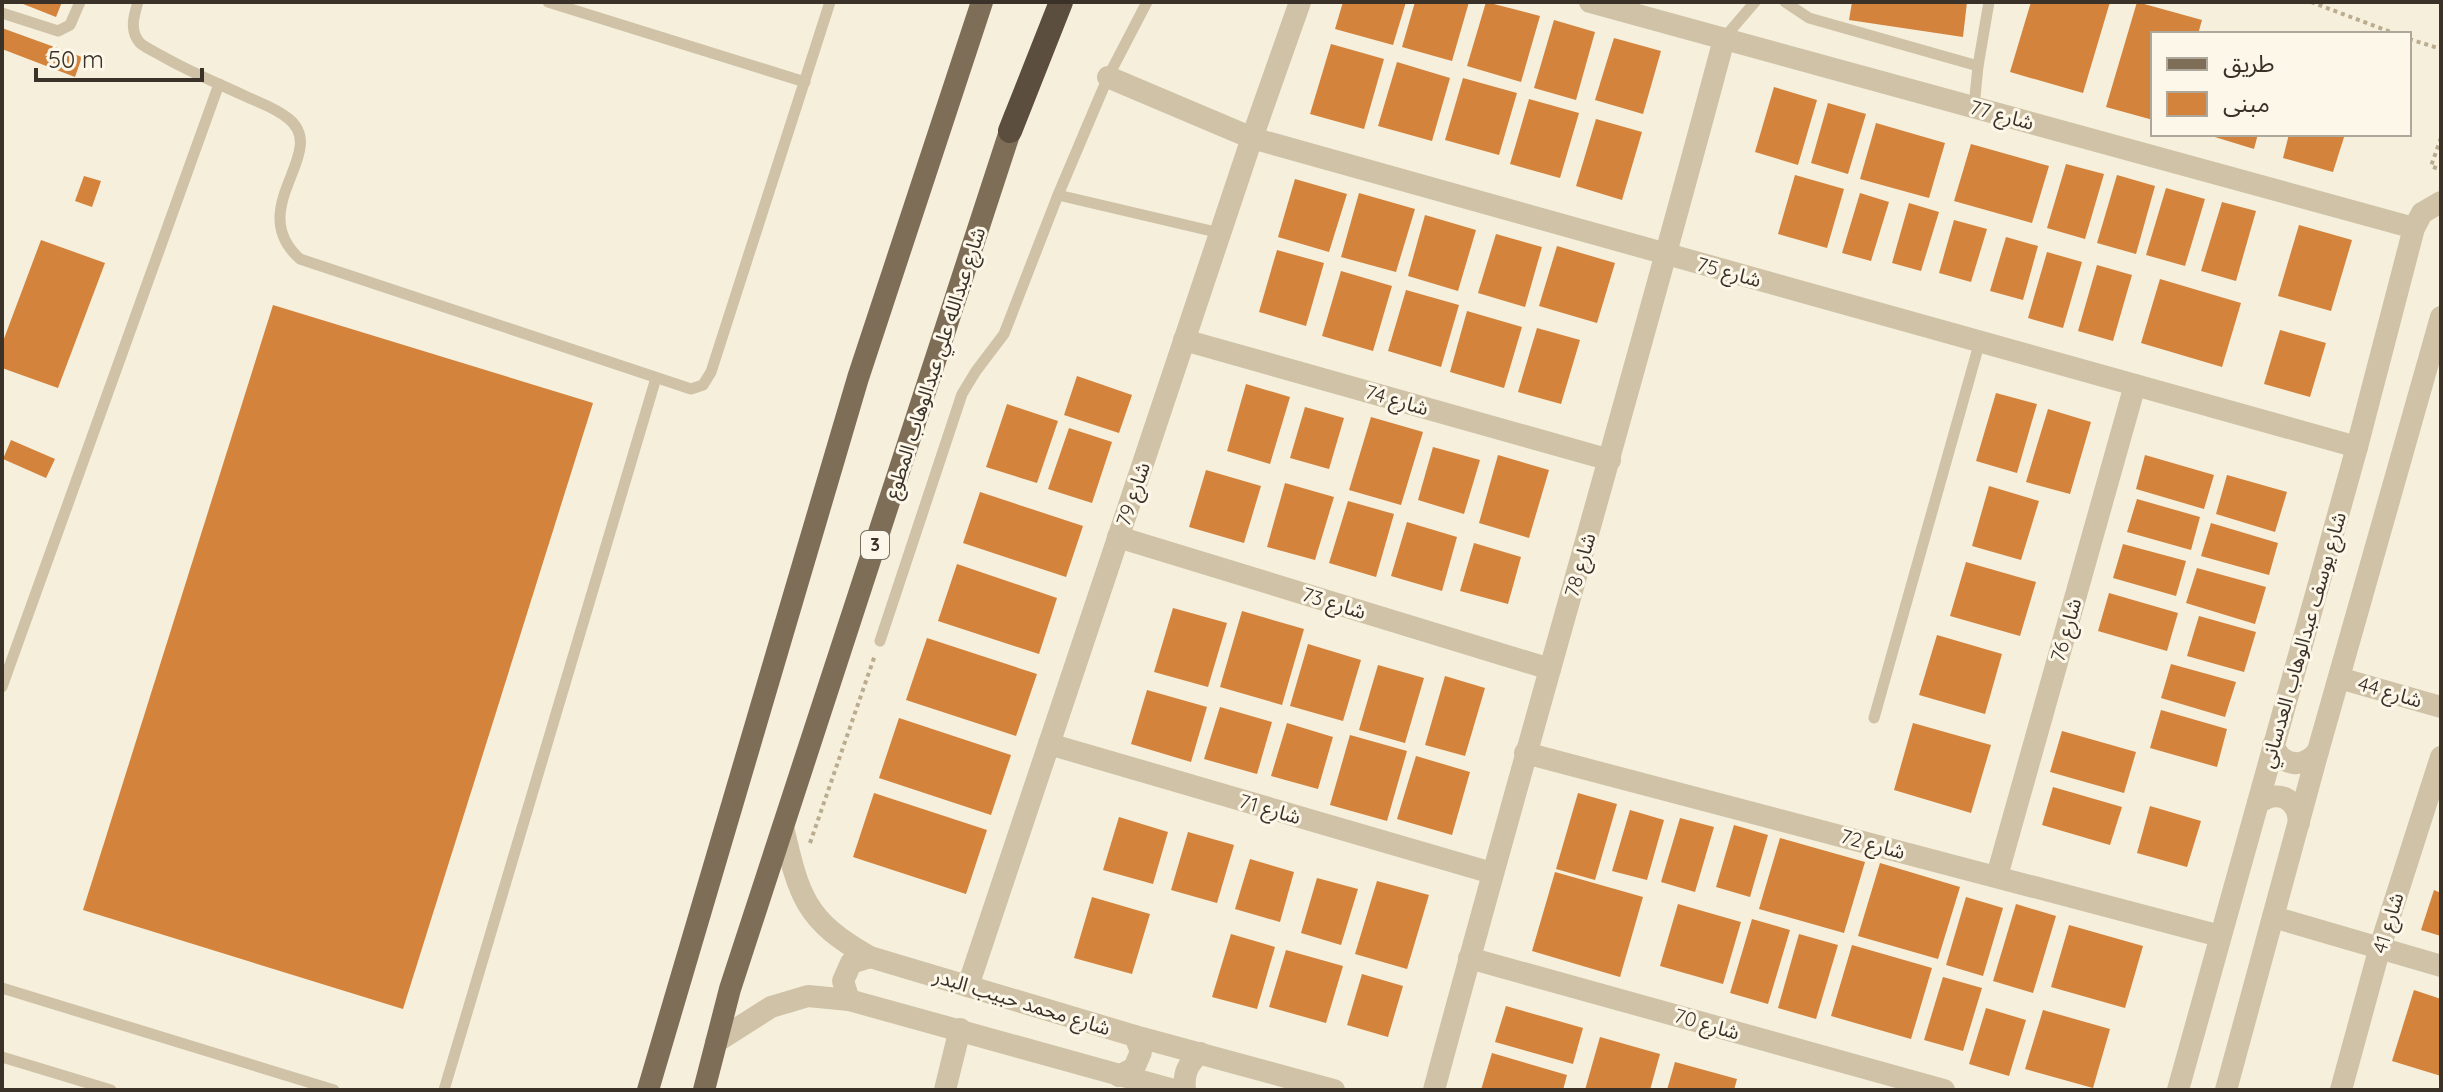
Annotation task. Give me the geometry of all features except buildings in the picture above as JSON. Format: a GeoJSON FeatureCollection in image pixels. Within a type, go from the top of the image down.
{"type":"FeatureCollection","features":[{"type":"Feature","properties":{"kind":"highway"},"geometry":{"type":"LineString","coordinates":[[1010,131],[1061,2]]}},
{"type":"Feature","properties":{"kind":"main road"},"geometry":{"type":"LineString","coordinates":[[648,1090],[858,378],[982,2]]}},
{"type":"Feature","properties":{"kind":"main road","name":"شارع عبدالله علي عبدالوهاب المطوع"},"geometry":{"type":"LineString","coordinates":[[704,1090],[730,989],[1052,2]]}},
{"type":"Feature","properties":{"kind":"street","name":"شارع 79"},"geometry":{"type":"LineString","coordinates":[[968,986],[1300,2]]}},
{"type":"Feature","properties":{"kind":"street","name":"شارع 77"},"geometry":{"type":"LineString","coordinates":[[1590,2],[2414,228]]}},
{"type":"Feature","properties":{"kind":"street","name":"شارع 78"},"geometry":{"type":"LineString","coordinates":[[1434,1090],[1525,753],[1667,255],[1724,39]]}},
{"type":"Feature","properties":{"kind":"street","name":"شارع 75"},"geometry":{"type":"LineString","coordinates":[[1108,77],[1252,138],[2357,447]]}},
{"type":"Feature","properties":{"kind":"street"},"geometry":{"type":"LineString","coordinates":[[2414,228],[2422,213],[2441,202]]}},
{"type":"Feature","properties":{"kind":"street","name":"شارع يوسف عبدالوهاب العدساني"},"geometry":{"type":"LineString","coordinates":[[2178,1090],[2357,447],[2414,228]]}},
{"type":"Feature","properties":{"kind":"street"},"geometry":{"type":"LineString","coordinates":[[2226,1090],[2318,751],[2441,320]]}},
{"type":"Feature","properties":{"kind":"street","name":"شارع 74"},"geometry":{"type":"LineString","coordinates":[[1184,340],[1610,460]]}},
{"type":"Feature","properties":{"kind":"street","name":"شارع 76"},"geometry":{"type":"LineString","coordinates":[[1997,876],[2135,385]]}},
{"type":"Feature","properties":{"kind":"street","name":"شارع 73"},"geometry":{"type":"LineString","coordinates":[[1118,537],[1550,669]]}},
{"type":"Feature","properties":{"kind":"street","name":"شارع 44"},"geometry":{"type":"LineString","coordinates":[[2339,678],[2441,707]]}},
{"type":"Feature","properties":{"kind":"street","name":"شارع 71"},"geometry":{"type":"LineString","coordinates":[[1049,744],[1492,873]]}},
{"type":"Feature","properties":{"kind":"street"},"geometry":{"type":"LineString","coordinates":[[2273,745],[2284,761],[2293,764],[2312,759],[2318,751]]}},
{"type":"Feature","properties":{"kind":"street","name":"شارع 72"},"geometry":{"type":"LineString","coordinates":[[1525,753],[2220,936]]}},
{"type":"Feature","properties":{"kind":"street","name":"شارع 41"},"geometry":{"type":"LineString","coordinates":[[2341,1090],[2380,947],[2441,757]]}},
{"type":"Feature","properties":{"kind":"street"},"geometry":{"type":"LineString","coordinates":[[2258,803],[2266,797],[2286,797],[2299,812],[2299,823]]}},
{"type":"Feature","properties":{"kind":"street","name":"شارع محمد حبيب البدر"},"geometry":{"type":"LineString","coordinates":[[783,827],[796,882],[814,916],[843,942],[870,957],[1135,1036],[1334,1090]]}},
{"type":"Feature","properties":{"kind":"street"},"geometry":{"type":"LineString","coordinates":[[2273,917],[2441,966]]}},
{"type":"Feature","properties":{"kind":"street"},"geometry":{"type":"LineString","coordinates":[[849,1000],[843,981],[851,963],[870,957]]}},
{"type":"Feature","properties":{"kind":"street","name":"شارع 70"},"geometry":{"type":"LineString","coordinates":[[1469,958],[1944,1090]]}},
{"type":"Feature","properties":{"kind":"street"},"geometry":{"type":"LineString","coordinates":[[716,1042],[771,1007],[808,996],[849,1000],[1174,1090]]}},
{"type":"Feature","properties":{"kind":"street"},"geometry":{"type":"LineString","coordinates":[[945,1090],[960,1029]]}},
{"type":"Feature","properties":{"kind":"street"},"geometry":{"type":"LineString","coordinates":[[1119,1076],[1134,1068],[1141,1052],[1135,1036]]}},
{"type":"Feature","properties":{"kind":"street"},"geometry":{"type":"LineString","coordinates":[[1185,1090],[1183,1078],[1189,1063],[1200,1053]]}},
{"type":"Feature","properties":{"kind":"lane"},"geometry":{"type":"LineString","coordinates":[[2,13],[58,31],[70,25],[80,2]]}},
{"type":"Feature","properties":{"kind":"lane"},"geometry":{"type":"LineString","coordinates":[[138,2],[132,24],[140,43],[178,66],[275,109],[299,131],[299,152],[279,217],[283,240],[300,259],[691,389],[707,381],[830,2]]}},
{"type":"Feature","properties":{"kind":"lane"},"geometry":{"type":"LineString","coordinates":[[548,2],[805,82]]}},
{"type":"Feature","properties":{"kind":"lane"},"geometry":{"type":"LineString","coordinates":[[880,641],[962,394],[1004,334],[1108,77],[1147,2]]}},
{"type":"Feature","properties":{"kind":"lane"},"geometry":{"type":"LineString","coordinates":[[1724,39],[1755,2]]}},
{"type":"Feature","properties":{"kind":"lane"},"geometry":{"type":"LineString","coordinates":[[1785,2],[1809,18],[1978,66]]}},
{"type":"Feature","properties":{"kind":"lane"},"geometry":{"type":"LineString","coordinates":[[1974,107],[1989,2]]}},
{"type":"Feature","properties":{"kind":"lane"},"geometry":{"type":"LineString","coordinates":[[2,687],[219,84]]}},
{"type":"Feature","properties":{"kind":"lane"},"geometry":{"type":"LineString","coordinates":[[1058,195],[1220,233]]}},
{"type":"Feature","properties":{"kind":"lane"},"geometry":{"type":"LineString","coordinates":[[1874,718],[1980,341]]}},
{"type":"Feature","properties":{"kind":"lane"},"geometry":{"type":"LineString","coordinates":[[444,1090],[656,378]]}},
{"type":"Feature","properties":{"kind":"lane"},"geometry":{"type":"LineString","coordinates":[[2,988],[334,1090]]}},
{"type":"Feature","properties":{"kind":"lane"},"geometry":{"type":"LineString","coordinates":[[2,1057],[111,1090]]}},
{"type":"Feature","properties":{"kind":"lane"},"geometry":{"type":"LineString","coordinates":[[61,1090],[65,1077]]}},
{"type":"Feature","properties":{"kind":"path"},"geometry":{"type":"LineString","coordinates":[[2311,2],[2391,32]]}},
{"type":"Feature","properties":{"kind":"path"},"geometry":{"type":"LineString","coordinates":[[2411,40],[2441,49]]}},
{"type":"Feature","properties":{"kind":"path"},"geometry":{"type":"LineString","coordinates":[[2441,101],[2441,109]]}},
{"type":"Feature","properties":{"kind":"path"},"geometry":{"type":"LineString","coordinates":[[2441,138],[2431,166],[2441,170]]}},
{"type":"Feature","properties":{"kind":"path"},"geometry":{"type":"LineString","coordinates":[[796,882],[880,641]]}}]}
